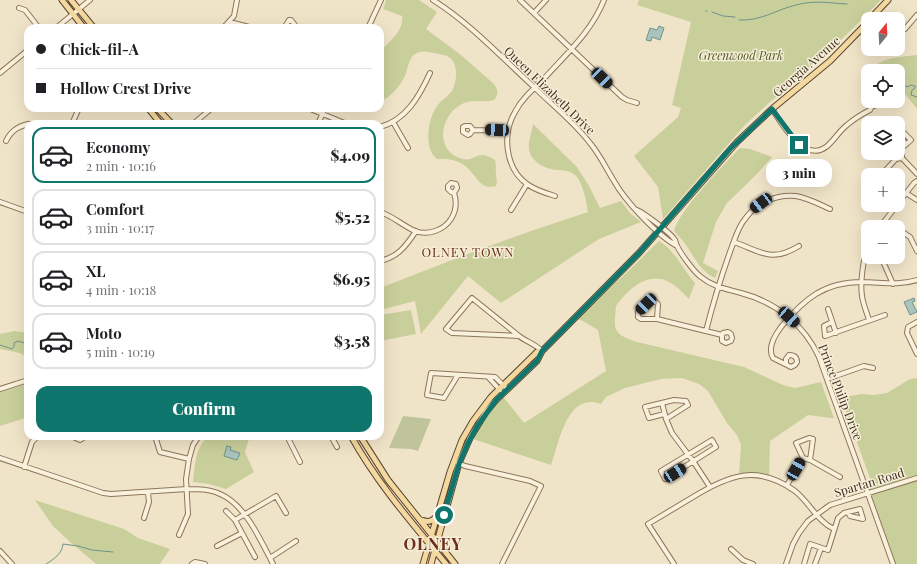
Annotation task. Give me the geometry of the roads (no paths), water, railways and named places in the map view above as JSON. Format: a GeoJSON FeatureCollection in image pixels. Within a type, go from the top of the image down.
{"type":"FeatureCollection","features":[{"type":"Feature","properties":{"kind":"main road"},"geometry":{"type":"LineString","coordinates":[[62,0],[81,24]]}},
{"type":"Feature","properties":{"kind":"main road"},"geometry":{"type":"LineString","coordinates":[[71,0],[91,24]]}},
{"type":"Feature","properties":{"kind":"main road"},"geometry":{"type":"LineString","coordinates":[[877,12],[888,0]]}},
{"type":"Feature","properties":{"kind":"main road","name":"Georgia Avenue"},"geometry":{"type":"LineString","coordinates":[[432,564],[459,464],[478,425],[503,389],[537,352],[542,351],[631,262],[730,149],[772,109],[830,61],[861,29]]}},
{"type":"Feature","properties":{"kind":"main road"},"geometry":{"type":"LineString","coordinates":[[151,112],[158,120]]}},
{"type":"Feature","properties":{"kind":"main road"},"geometry":{"type":"LineString","coordinates":[[161,112],[168,120]]}},
{"type":"Feature","properties":{"kind":"main road","name":"Georgia Avenue"},"geometry":{"type":"LineString","coordinates":[[423,564],[453,461],[462,440],[472,423],[491,397],[503,389]]}},
{"type":"Feature","properties":{"kind":"main road"},"geometry":{"type":"LineString","coordinates":[[353,440],[382,484],[445,564]]}},
{"type":"Feature","properties":{"kind":"main road"},"geometry":{"type":"LineString","coordinates":[[363,440],[382,471],[455,564]]}},
{"type":"Feature","properties":{"kind":"main road"},"geometry":{"type":"LineString","coordinates":[[418,518],[429,522],[437,516]]}},
{"type":"Feature","properties":{"kind":"main road"},"geometry":{"type":"LineString","coordinates":[[432,564],[437,562],[445,564]]}},
{"type":"Feature","properties":{"kind":"street"},"geometry":{"type":"LineString","coordinates":[[61,24],[90,0]]}},
{"type":"Feature","properties":{"kind":"street"},"geometry":{"type":"LineString","coordinates":[[228,24],[234,16],[237,0]]}},
{"type":"Feature","properties":{"kind":"street"},"geometry":{"type":"LineString","coordinates":[[370,24],[381,0]]}},
{"type":"Feature","properties":{"kind":"street","name":"Queen Elizabeth Drive"},"geometry":{"type":"LineString","coordinates":[[433,0],[448,9],[468,25],[589,141],[598,153],[614,183],[637,210],[644,213],[660,230]]}},
{"type":"Feature","properties":{"kind":"street"},"geometry":{"type":"LineString","coordinates":[[520,0],[622,97],[637,103]]}},
{"type":"Feature","properties":{"kind":"street"},"geometry":{"type":"LineString","coordinates":[[534,13],[546,0]]}},
{"type":"Feature","properties":{"kind":"street"},"geometry":{"type":"LineString","coordinates":[[555,196],[540,191],[527,184],[515,172],[508,152],[508,131],[515,111],[521,102],[572,49],[590,27],[604,0]]}},
{"type":"Feature","properties":{"kind":"street"},"geometry":{"type":"LineString","coordinates":[[19,8],[25,10],[36,24]]}},
{"type":"Feature","properties":{"kind":"street"},"geometry":{"type":"LineString","coordinates":[[905,29],[917,15]]}},
{"type":"Feature","properties":{"kind":"street"},"geometry":{"type":"LineString","coordinates":[[285,24],[286,22],[291,20],[295,24]]}},
{"type":"Feature","properties":{"kind":"street"},"geometry":{"type":"LineString","coordinates":[[230,22],[237,24]]}},
{"type":"Feature","properties":{"kind":"street"},"geometry":{"type":"LineString","coordinates":[[0,72],[24,53]]}},
{"type":"Feature","properties":{"kind":"street"},"geometry":{"type":"LineString","coordinates":[[384,125],[393,122],[409,109],[430,73]]}},
{"type":"Feature","properties":{"kind":"street"},"geometry":{"type":"LineString","coordinates":[[772,109],[799,145],[807,150],[815,152],[826,147],[847,125],[871,108]]}},
{"type":"Feature","properties":{"kind":"street"},"geometry":{"type":"LineString","coordinates":[[198,120],[207,112]]}},
{"type":"Feature","properties":{"kind":"street"},"geometry":{"type":"LineString","coordinates":[[317,112],[337,120]]}},
{"type":"Feature","properties":{"kind":"street"},"geometry":{"type":"LineString","coordinates":[[320,120],[322,114]]}},
{"type":"Feature","properties":{"kind":"street"},"geometry":{"type":"LineString","coordinates":[[393,122],[408,148]]}},
{"type":"Feature","properties":{"kind":"street"},"geometry":{"type":"LineString","coordinates":[[6,141],[9,134],[14,129],[24,125]]}},
{"type":"Feature","properties":{"kind":"street"},"geometry":{"type":"LineString","coordinates":[[473,130],[508,131]]}},
{"type":"Feature","properties":{"kind":"street"},"geometry":{"type":"LineString","coordinates":[[888,168],[895,160]]}},
{"type":"Feature","properties":{"kind":"street"},"geometry":{"type":"LineString","coordinates":[[904,160],[917,174]]}},
{"type":"Feature","properties":{"kind":"street"},"geometry":{"type":"LineString","coordinates":[[917,181],[906,193],[917,200]]}},
{"type":"Feature","properties":{"kind":"street"},"geometry":{"type":"LineString","coordinates":[[511,210],[527,184]]}},
{"type":"Feature","properties":{"kind":"street"},"geometry":{"type":"LineString","coordinates":[[384,213],[416,231],[433,232],[441,229],[448,223],[454,212],[456,204],[454,193]]}},
{"type":"Feature","properties":{"kind":"street"},"geometry":{"type":"LineString","coordinates":[[706,331],[718,286],[734,242],[744,220],[751,211],[761,203],[784,196],[796,196],[807,199],[830,209]]}},
{"type":"Feature","properties":{"kind":"street"},"geometry":{"type":"LineString","coordinates":[[0,202],[24,211]]}},
{"type":"Feature","properties":{"kind":"street","name":"Prince Philip Drive"},"geometry":{"type":"LineString","coordinates":[[660,230],[675,239],[677,246],[700,276],[708,282],[759,299],[789,317],[802,329],[812,342],[819,357],[893,564]]}},
{"type":"Feature","properties":{"kind":"street"},"geometry":{"type":"LineString","coordinates":[[384,260],[389,259],[402,250],[416,231]]}},
{"type":"Feature","properties":{"kind":"street"},"geometry":{"type":"LineString","coordinates":[[905,233],[912,241],[917,251]]}},
{"type":"Feature","properties":{"kind":"street"},"geometry":{"type":"LineString","coordinates":[[734,242],[764,254],[772,255],[788,253],[799,246]]}},
{"type":"Feature","properties":{"kind":"street"},"geometry":{"type":"LineString","coordinates":[[863,264],[862,298],[870,320]]}},
{"type":"Feature","properties":{"kind":"street"},"geometry":{"type":"LineString","coordinates":[[884,264],[893,284]]}},
{"type":"Feature","properties":{"kind":"street"},"geometry":{"type":"LineString","coordinates":[[786,364],[773,358],[771,351],[775,336],[802,303],[822,290],[843,283],[863,282],[903,284],[917,280]]}},
{"type":"Feature","properties":{"kind":"street"},"geometry":{"type":"LineString","coordinates":[[519,336],[452,333],[446,329],[472,298],[519,336],[534,344],[542,351]]}},
{"type":"Feature","properties":{"kind":"street"},"geometry":{"type":"LineString","coordinates":[[657,319],[658,304],[655,300],[649,302],[638,312],[638,317],[641,320],[657,319],[722,336]]}},
{"type":"Feature","properties":{"kind":"street"},"geometry":{"type":"LineString","coordinates":[[828,310],[836,333]]}},
{"type":"Feature","properties":{"kind":"street"},"geometry":{"type":"LineString","coordinates":[[832,322],[824,326],[824,333],[826,336],[885,315]]}},
{"type":"Feature","properties":{"kind":"street"},"geometry":{"type":"LineString","coordinates":[[917,322],[908,328],[907,333],[917,354]]}},
{"type":"Feature","properties":{"kind":"street"},"geometry":{"type":"LineString","coordinates":[[827,379],[864,366],[873,368]]}},
{"type":"Feature","properties":{"kind":"street"},"geometry":{"type":"LineString","coordinates":[[458,375],[444,398],[427,395],[431,373],[495,377],[503,389]]}},
{"type":"Feature","properties":{"kind":"street"},"geometry":{"type":"LineString","coordinates":[[0,389],[24,381]]}},
{"type":"Feature","properties":{"kind":"street"},"geometry":{"type":"LineString","coordinates":[[664,414],[649,418],[645,408],[680,400],[686,401],[688,405],[666,419]]}},
{"type":"Feature","properties":{"kind":"street"},"geometry":{"type":"LineString","coordinates":[[662,403],[664,414],[672,433],[694,460],[710,487]]}},
{"type":"Feature","properties":{"kind":"street"},"geometry":{"type":"LineString","coordinates":[[810,460],[813,439],[809,438],[796,443],[803,458],[810,460],[840,477]]}},
{"type":"Feature","properties":{"kind":"street"},"geometry":{"type":"LineString","coordinates":[[24,467],[34,440]]}},
{"type":"Feature","properties":{"kind":"street"},"geometry":{"type":"LineString","coordinates":[[156,440],[160,452],[189,459]]}},
{"type":"Feature","properties":{"kind":"street"},"geometry":{"type":"LineString","coordinates":[[179,535],[188,514],[186,479],[189,459],[193,445],[196,440]]}},
{"type":"Feature","properties":{"kind":"street"},"geometry":{"type":"LineString","coordinates":[[290,440],[300,462]]}},
{"type":"Feature","properties":{"kind":"street"},"geometry":{"type":"LineString","coordinates":[[333,440],[337,448]]}},
{"type":"Feature","properties":{"kind":"street"},"geometry":{"type":"LineString","coordinates":[[712,440],[716,447],[666,479],[661,471],[688,454],[712,440]]}},
{"type":"Feature","properties":{"kind":"street"},"geometry":{"type":"LineString","coordinates":[[0,458],[103,493],[118,495],[187,489],[212,491],[221,494],[231,500],[245,514],[273,564]]}},
{"type":"Feature","properties":{"kind":"street"},"geometry":{"type":"LineString","coordinates":[[787,485],[803,458]]}},
{"type":"Feature","properties":{"kind":"street"},"geometry":{"type":"LineString","coordinates":[[453,461],[459,464],[530,481],[541,486],[502,564]]}},
{"type":"Feature","properties":{"kind":"street"},"geometry":{"type":"LineString","coordinates":[[674,564],[648,524],[710,487],[730,478],[746,475],[769,477],[787,485],[800,495],[824,523],[834,530]]}},
{"type":"Feature","properties":{"kind":"street","name":"Spartan Road"},"geometry":{"type":"LineString","coordinates":[[786,564],[793,544],[799,533],[808,521],[816,514],[830,505],[917,478]]}},
{"type":"Feature","properties":{"kind":"street"},"geometry":{"type":"LineString","coordinates":[[144,518],[149,502],[148,493]]}},
{"type":"Feature","properties":{"kind":"street"},"geometry":{"type":"LineString","coordinates":[[235,520],[276,496],[286,513]]}},
{"type":"Feature","properties":{"kind":"street"},"geometry":{"type":"LineString","coordinates":[[226,511],[235,520],[255,557]]}},
{"type":"Feature","properties":{"kind":"street"},"geometry":{"type":"LineString","coordinates":[[804,564],[810,544],[828,550],[838,518],[844,513],[848,512]]}},
{"type":"Feature","properties":{"kind":"street"},"geometry":{"type":"LineString","coordinates":[[217,546],[242,533]]}},
{"type":"Feature","properties":{"kind":"street"},"geometry":{"type":"LineString","coordinates":[[270,558],[296,541]]}},
{"type":"Feature","properties":{"kind":"street"},"geometry":{"type":"LineString","coordinates":[[731,548],[747,563],[753,564]]}},
{"type":"Feature","properties":{"kind":"street"},"geometry":{"type":"LineString","coordinates":[[816,564],[821,548]]}},
{"type":"Feature","properties":{"kind":"street"},"geometry":{"type":"LineString","coordinates":[[0,551],[12,564]]}},
{"type":"Feature","properties":{"kind":"street"},"geometry":{"type":"LineString","coordinates":[[192,564],[195,562],[205,564]]}},
{"type":"Feature","properties":{"kind":"water"},"geometry":{"type":"Polygon","coordinates":[[[659,26],[664,28],[660,40],[652,37],[651,41],[646,40],[650,28],[657,30],[659,26]]]}},
{"type":"Feature","properties":{"kind":"water"},"geometry":{"type":"Polygon","coordinates":[[[914,298],[915,301],[912,302],[917,312],[910,315],[904,302],[914,298]]]}},
{"type":"Feature","properties":{"kind":"water"},"geometry":{"type":"Polygon","coordinates":[[[227,446],[231,447],[230,450],[240,453],[237,460],[224,456],[227,446]]]}},
{"type":"Feature","properties":{"kind":"waterway"},"geometry":{"type":"LineString","coordinates":[[739,20],[755,19],[802,3],[822,2],[847,4]]}},
{"type":"Feature","properties":{"kind":"waterway"},"geometry":{"type":"LineString","coordinates":[[712,12],[723,16],[735,17]]}},
{"type":"Feature","properties":{"kind":"waterway"},"geometry":{"type":"LineString","coordinates":[[905,86],[915,86],[911,95],[917,97]]}},
{"type":"Feature","properties":{"kind":"waterway"},"geometry":{"type":"LineString","coordinates":[[0,345],[12,349],[14,347],[14,343],[18,341],[24,343]]}},
{"type":"Feature","properties":{"kind":"waterway"},"geometry":{"type":"LineString","coordinates":[[46,564],[55,558],[63,544],[92,550],[113,552]]}},
{"type":"Feature","properties":{"kind":"district","name":"OLNEY TOWN"},"geometry":{"type":"Point","coordinates":[468,251]}},
{"type":"Feature","properties":{"kind":"district","name":"OLNEY"},"geometry":{"type":"Point","coordinates":[433,543]}},
{"type":"Feature","properties":{"kind":"park label","name":"Greenwood Park"},"geometry":{"type":"Point","coordinates":[741,55]}}]}
